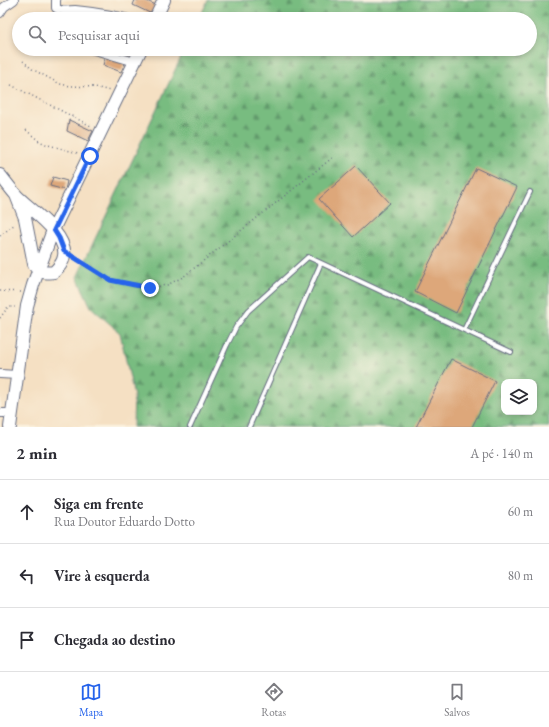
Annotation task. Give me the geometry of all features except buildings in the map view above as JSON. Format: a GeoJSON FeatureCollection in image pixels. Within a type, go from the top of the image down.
{"type":"FeatureCollection","features":[{"type":"Feature","properties":{"kind":"main road"},"geometry":{"type":"LineString","coordinates":[[158,12],[164,0]]}},
{"type":"Feature","properties":{"kind":"main road"},"geometry":{"type":"LineString","coordinates":[[10,427],[27,306],[38,270],[54,230],[138,56]]}},
{"type":"Feature","properties":{"kind":"main road"},"geometry":{"type":"LineString","coordinates":[[0,175],[16,195],[54,230],[64,251],[62,262],[54,272],[31,291]]}},
{"type":"Feature","properties":{"kind":"main road"},"geometry":{"type":"LineString","coordinates":[[16,195],[29,231],[33,261],[38,270],[44,273],[54,272]]}},
{"type":"Feature","properties":{"kind":"main road"},"geometry":{"type":"LineString","coordinates":[[29,231],[43,220]]}},
{"type":"Feature","properties":{"kind":"street"},"geometry":{"type":"LineString","coordinates":[[0,13],[4,7],[14,0]]}},
{"type":"Feature","properties":{"kind":"street"},"geometry":{"type":"LineString","coordinates":[[56,0],[58,10],[88,12]]}},
{"type":"Feature","properties":{"kind":"street"},"geometry":{"type":"LineString","coordinates":[[115,56],[135,62]]}},
{"type":"Feature","properties":{"kind":"street"},"geometry":{"type":"LineString","coordinates":[[0,374],[17,375]]}},
{"type":"Feature","properties":{"kind":"street"},"geometry":{"type":"LineString","coordinates":[[0,413],[12,413]]}},
{"type":"Feature","properties":{"kind":"lane"},"geometry":{"type":"LineString","coordinates":[[464,330],[530,192]]}},
{"type":"Feature","properties":{"kind":"lane"},"geometry":{"type":"LineString","coordinates":[[190,427],[236,327],[248,311],[308,257],[512,352]]}},
{"type":"Feature","properties":{"kind":"lane"},"geometry":{"type":"LineString","coordinates":[[249,427],[321,263]]}},
{"type":"Feature","properties":{"kind":"path"},"geometry":{"type":"LineString","coordinates":[[23,61],[32,69],[60,84],[94,87],[119,94]]}},
{"type":"Feature","properties":{"kind":"path"},"geometry":{"type":"LineString","coordinates":[[11,86],[102,131]]}},
{"type":"Feature","properties":{"kind":"path"},"geometry":{"type":"LineString","coordinates":[[26,130],[39,141],[48,145],[90,156]]}},
{"type":"Feature","properties":{"kind":"path"},"geometry":{"type":"LineString","coordinates":[[64,251],[110,280],[150,288],[166,285],[184,277],[332,158]]}},
{"type":"Feature","properties":{"kind":"path"},"geometry":{"type":"LineString","coordinates":[[0,236],[25,218]]}},
{"type":"Feature","properties":{"kind":"path"},"geometry":{"type":"LineString","coordinates":[[0,291],[31,291]]}},
{"type":"Feature","properties":{"kind":"path"},"geometry":{"type":"LineString","coordinates":[[0,318],[8,307],[27,306]]}},
{"type":"Feature","properties":{"kind":"green space"},"geometry":{"type":"Polygon","coordinates":[[[208,0],[549,0],[549,427],[133,427],[134,396],[120,333],[91,307],[77,277],[182,56],[537,56],[537,12],[202,12],[208,0]]]}},
{"type":"Feature","properties":{"kind":"route"},"geometry":{"type":"LineString","coordinates":[[90,156],[54,230],[64,251],[110,280],[150,288]]}}]}
